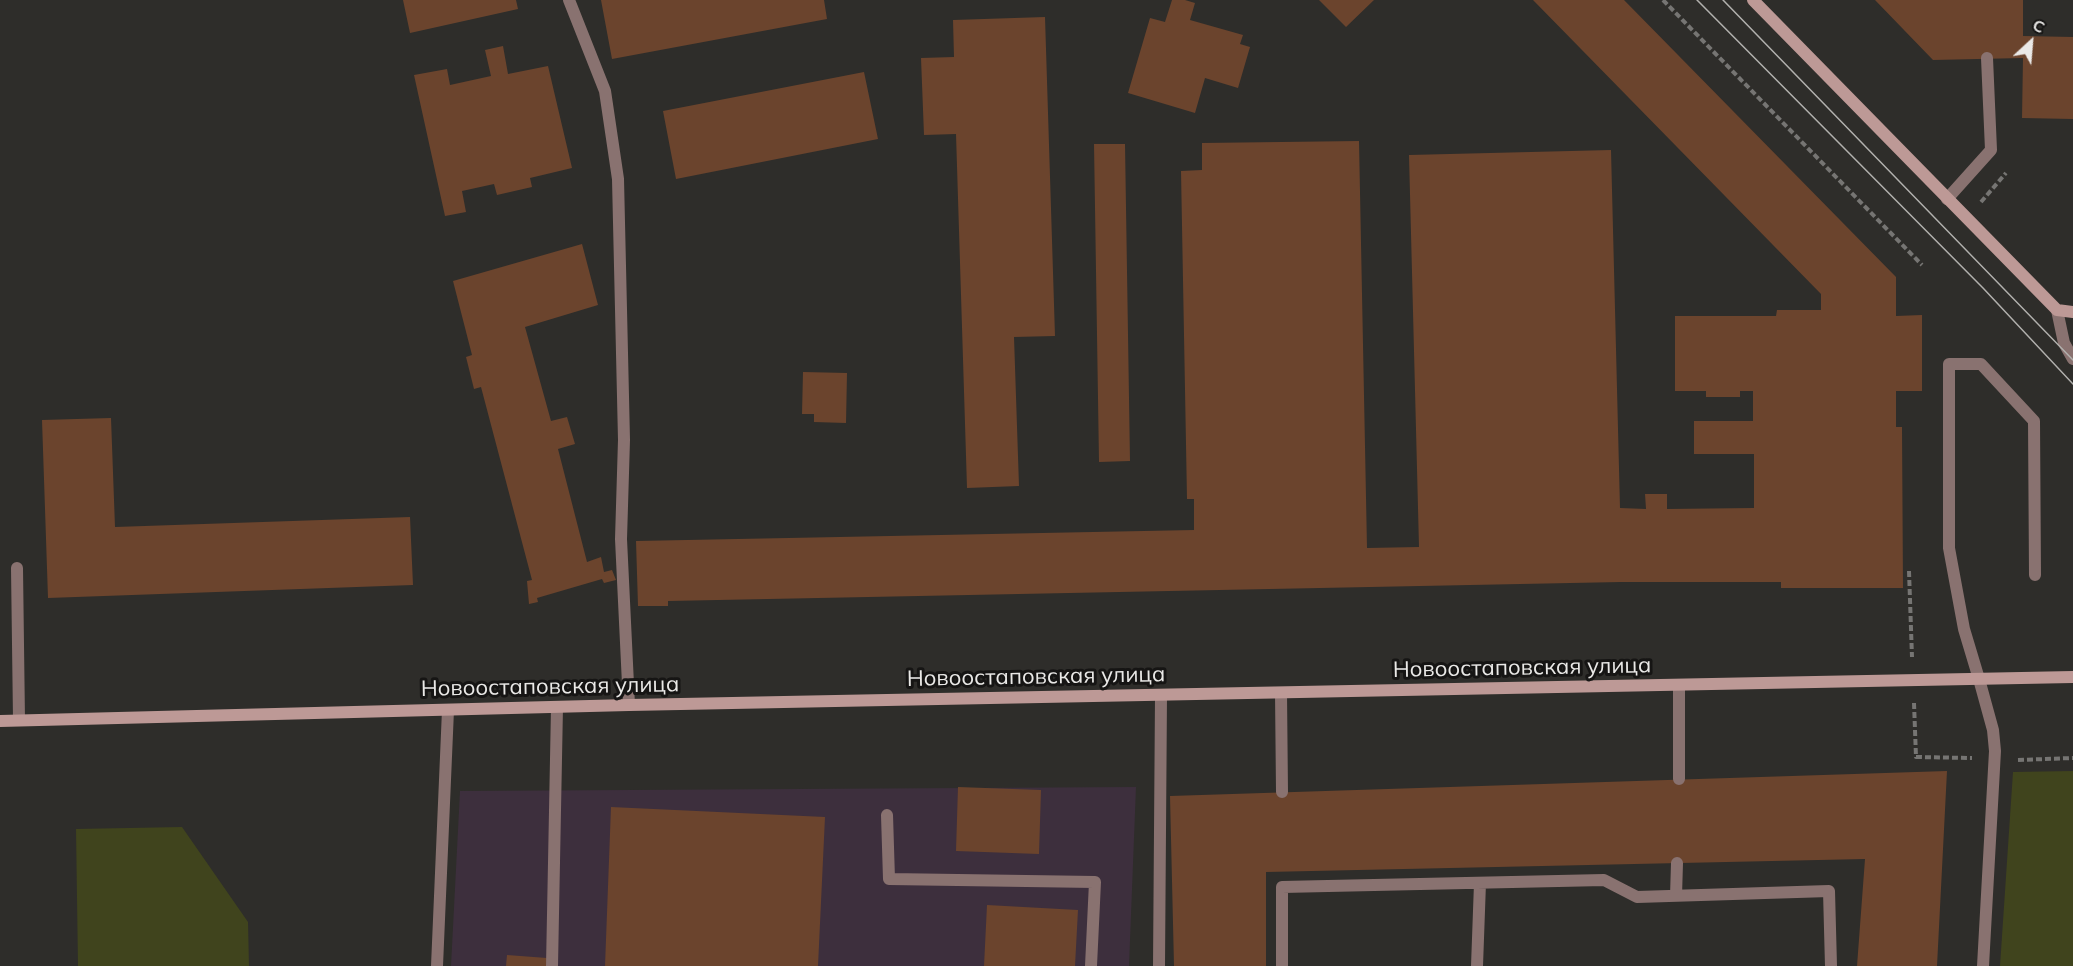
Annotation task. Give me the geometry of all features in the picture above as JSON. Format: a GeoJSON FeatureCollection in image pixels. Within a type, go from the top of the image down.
{"type":"FeatureCollection","features":[{"type":"Feature","properties":{"kind":"main road"},"geometry":{"type":"LineString","coordinates":[[1753,0],[2057,310],[2073,312]]}},
{"type":"Feature","properties":{"kind":"main road","name":"Новоостаповская улица"},"geometry":{"type":"LineString","coordinates":[[0,721],[628,705],[2073,677]]}},
{"type":"Feature","properties":{"kind":"street"},"geometry":{"type":"LineString","coordinates":[[570,0],[605,91],[618,179],[624,440],[621,539],[628,705]]}},
{"type":"Feature","properties":{"kind":"street"},"geometry":{"type":"LineString","coordinates":[[1947,198],[1991,150],[1987,58]]}},
{"type":"Feature","properties":{"kind":"street"},"geometry":{"type":"LineString","coordinates":[[2057,310],[2064,343],[2073,359]]}},
{"type":"Feature","properties":{"kind":"street"},"geometry":{"type":"LineString","coordinates":[[1983,966],[1994,759],[1993,730],[1964,629],[1949,548],[1949,364],[1982,364],[2034,421],[2035,575]]}},
{"type":"Feature","properties":{"kind":"street"},"geometry":{"type":"LineString","coordinates":[[17,568],[19,720]]}},
{"type":"Feature","properties":{"kind":"street"},"geometry":{"type":"LineString","coordinates":[[1679,686],[1679,779]]}},
{"type":"Feature","properties":{"kind":"street"},"geometry":{"type":"LineString","coordinates":[[1281,693],[1282,792]]}},
{"type":"Feature","properties":{"kind":"street"},"geometry":{"type":"LineString","coordinates":[[1159,966],[1161,696]]}},
{"type":"Feature","properties":{"kind":"street"},"geometry":{"type":"LineString","coordinates":[[552,966],[557,707]]}},
{"type":"Feature","properties":{"kind":"street"},"geometry":{"type":"LineString","coordinates":[[437,966],[448,710]]}},
{"type":"Feature","properties":{"kind":"street"},"geometry":{"type":"LineString","coordinates":[[887,815],[889,879],[1095,882],[1091,966]]}},
{"type":"Feature","properties":{"kind":"street"},"geometry":{"type":"LineString","coordinates":[[1676,896],[1677,863]]}},
{"type":"Feature","properties":{"kind":"street"},"geometry":{"type":"LineString","coordinates":[[1282,966],[1282,886],[1604,880],[1637,897],[1829,891],[1831,966]]}},
{"type":"Feature","properties":{"kind":"street"},"geometry":{"type":"LineString","coordinates":[[1477,966],[1480,883]]}},
{"type":"Feature","properties":{"kind":"path"},"geometry":{"type":"LineString","coordinates":[[1663,0],[1922,265]]}},
{"type":"Feature","properties":{"kind":"path"},"geometry":{"type":"LineString","coordinates":[[1967,218],[2006,173]]}},
{"type":"Feature","properties":{"kind":"path"},"geometry":{"type":"LineString","coordinates":[[1909,571],[1916,757],[2073,758]]}},
{"type":"Feature","properties":{"kind":"shaded area"},"geometry":{"type":"Polygon","coordinates":[[[1136,787],[1129,966],[451,966],[460,791],[1136,787]]]}},
{"type":"Feature","properties":{"kind":"green space"},"geometry":{"type":"Polygon","coordinates":[[[2073,771],[2073,966],[2000,966],[2013,772],[2073,771]]]}},
{"type":"Feature","properties":{"kind":"green space"},"geometry":{"type":"Polygon","coordinates":[[[182,827],[248,922],[249,966],[78,966],[76,829],[182,827]]]}},
{"type":"Feature","properties":{"kind":"building"},"geometry":{"type":"Polygon","coordinates":[[[403,0],[516,0],[518,9],[410,33],[403,0]]]}},
{"type":"Feature","properties":{"kind":"building"},"geometry":{"type":"Polygon","coordinates":[[[601,0],[824,0],[827,19],[612,59],[601,0]]]}},
{"type":"Feature","properties":{"kind":"building"},"geometry":{"type":"Polygon","coordinates":[[[1172,0],[1195,3],[1190,20],[1243,35],[1240,44],[1250,47],[1238,88],[1205,78],[1195,113],[1128,93],[1150,18],[1165,22],[1172,0]]]}},
{"type":"Feature","properties":{"kind":"building"},"geometry":{"type":"Polygon","coordinates":[[[1319,0],[1374,0],[1346,27],[1319,0]]]}},
{"type":"Feature","properties":{"kind":"building"},"geometry":{"type":"Polygon","coordinates":[[[1533,0],[1624,0],[1896,277],[1896,316],[1922,315],[1922,391],[1896,391],[1896,427],[1902,427],[1903,588],[1781,588],[1781,582],[1621,582],[668,601],[668,606],[638,606],[636,541],[1194,530],[1194,499],[1187,499],[1181,171],[1202,170],[1202,143],[1359,141],[1367,548],[1419,547],[1409,155],[1611,150],[1620,508],[1646,509],[1645,494],[1667,494],[1667,509],[1754,508],[1754,454],[1694,454],[1694,421],[1753,421],[1753,391],[1740,391],[1740,397],[1706,397],[1706,391],[1675,391],[1675,316],[1776,316],[1777,310],[1821,310],[1821,294],[1533,0]]]}},
{"type":"Feature","properties":{"kind":"building"},"geometry":{"type":"Polygon","coordinates":[[[1875,0],[2023,0],[2023,36],[2073,37],[2073,119],[2022,118],[2023,58],[1933,60],[1875,0]]]}},
{"type":"Feature","properties":{"kind":"building"},"geometry":{"type":"Polygon","coordinates":[[[1045,17],[1055,336],[1014,337],[1019,486],[967,488],[956,134],[924,135],[921,58],[954,57],[953,20],[1045,17]]]}},
{"type":"Feature","properties":{"kind":"building"},"geometry":{"type":"Polygon","coordinates":[[[503,46],[508,74],[548,66],[572,168],[530,178],[532,187],[497,195],[494,184],[462,191],[466,212],[445,216],[414,75],[447,69],[450,85],[491,76],[485,50],[503,46]]]}},
{"type":"Feature","properties":{"kind":"building"},"geometry":{"type":"Polygon","coordinates":[[[864,72],[878,139],[676,179],[663,111],[864,72]]]}},
{"type":"Feature","properties":{"kind":"building"},"geometry":{"type":"Polygon","coordinates":[[[1094,144],[1125,144],[1130,461],[1099,462],[1094,144]]]}},
{"type":"Feature","properties":{"kind":"building"},"geometry":{"type":"Polygon","coordinates":[[[582,244],[598,305],[525,327],[551,421],[567,417],[575,444],[558,449],[587,562],[601,557],[604,572],[612,570],[616,580],[604,583],[602,579],[537,598],[538,602],[529,604],[527,581],[532,580],[481,387],[474,389],[466,357],[472,355],[453,281],[582,244]]]}},
{"type":"Feature","properties":{"kind":"building"},"geometry":{"type":"Polygon","coordinates":[[[803,372],[847,373],[846,423],[814,422],[814,414],[802,414],[803,372]]]}},
{"type":"Feature","properties":{"kind":"building"},"geometry":{"type":"Polygon","coordinates":[[[111,418],[115,527],[410,517],[413,585],[48,598],[42,420],[111,418]]]}},
{"type":"Feature","properties":{"kind":"building"},"geometry":{"type":"Polygon","coordinates":[[[1947,771],[1937,966],[1857,966],[1865,859],[1266,872],[1266,966],[1174,966],[1170,796],[1947,771]]]}},
{"type":"Feature","properties":{"kind":"building"},"geometry":{"type":"Polygon","coordinates":[[[958,787],[1041,790],[1039,854],[956,851],[958,787]]]}},
{"type":"Feature","properties":{"kind":"building"},"geometry":{"type":"Polygon","coordinates":[[[611,807],[825,817],[818,966],[605,966],[611,807]]]}},
{"type":"Feature","properties":{"kind":"building"},"geometry":{"type":"Polygon","coordinates":[[[987,905],[1078,910],[1075,966],[984,966],[987,905]]]}},
{"type":"Feature","properties":{"kind":"building"},"geometry":{"type":"Polygon","coordinates":[[[507,955],[547,958],[546,966],[506,966],[507,955]]]}},
{"type":"Feature","properties":{"kind":"tram line"},"geometry":{"type":"LineString","coordinates":[[1697,0],[1983,288],[2073,384]]}},
{"type":"Feature","properties":{"kind":"tram line"},"geometry":{"type":"LineString","coordinates":[[1723,0],[2073,360]]}}]}
